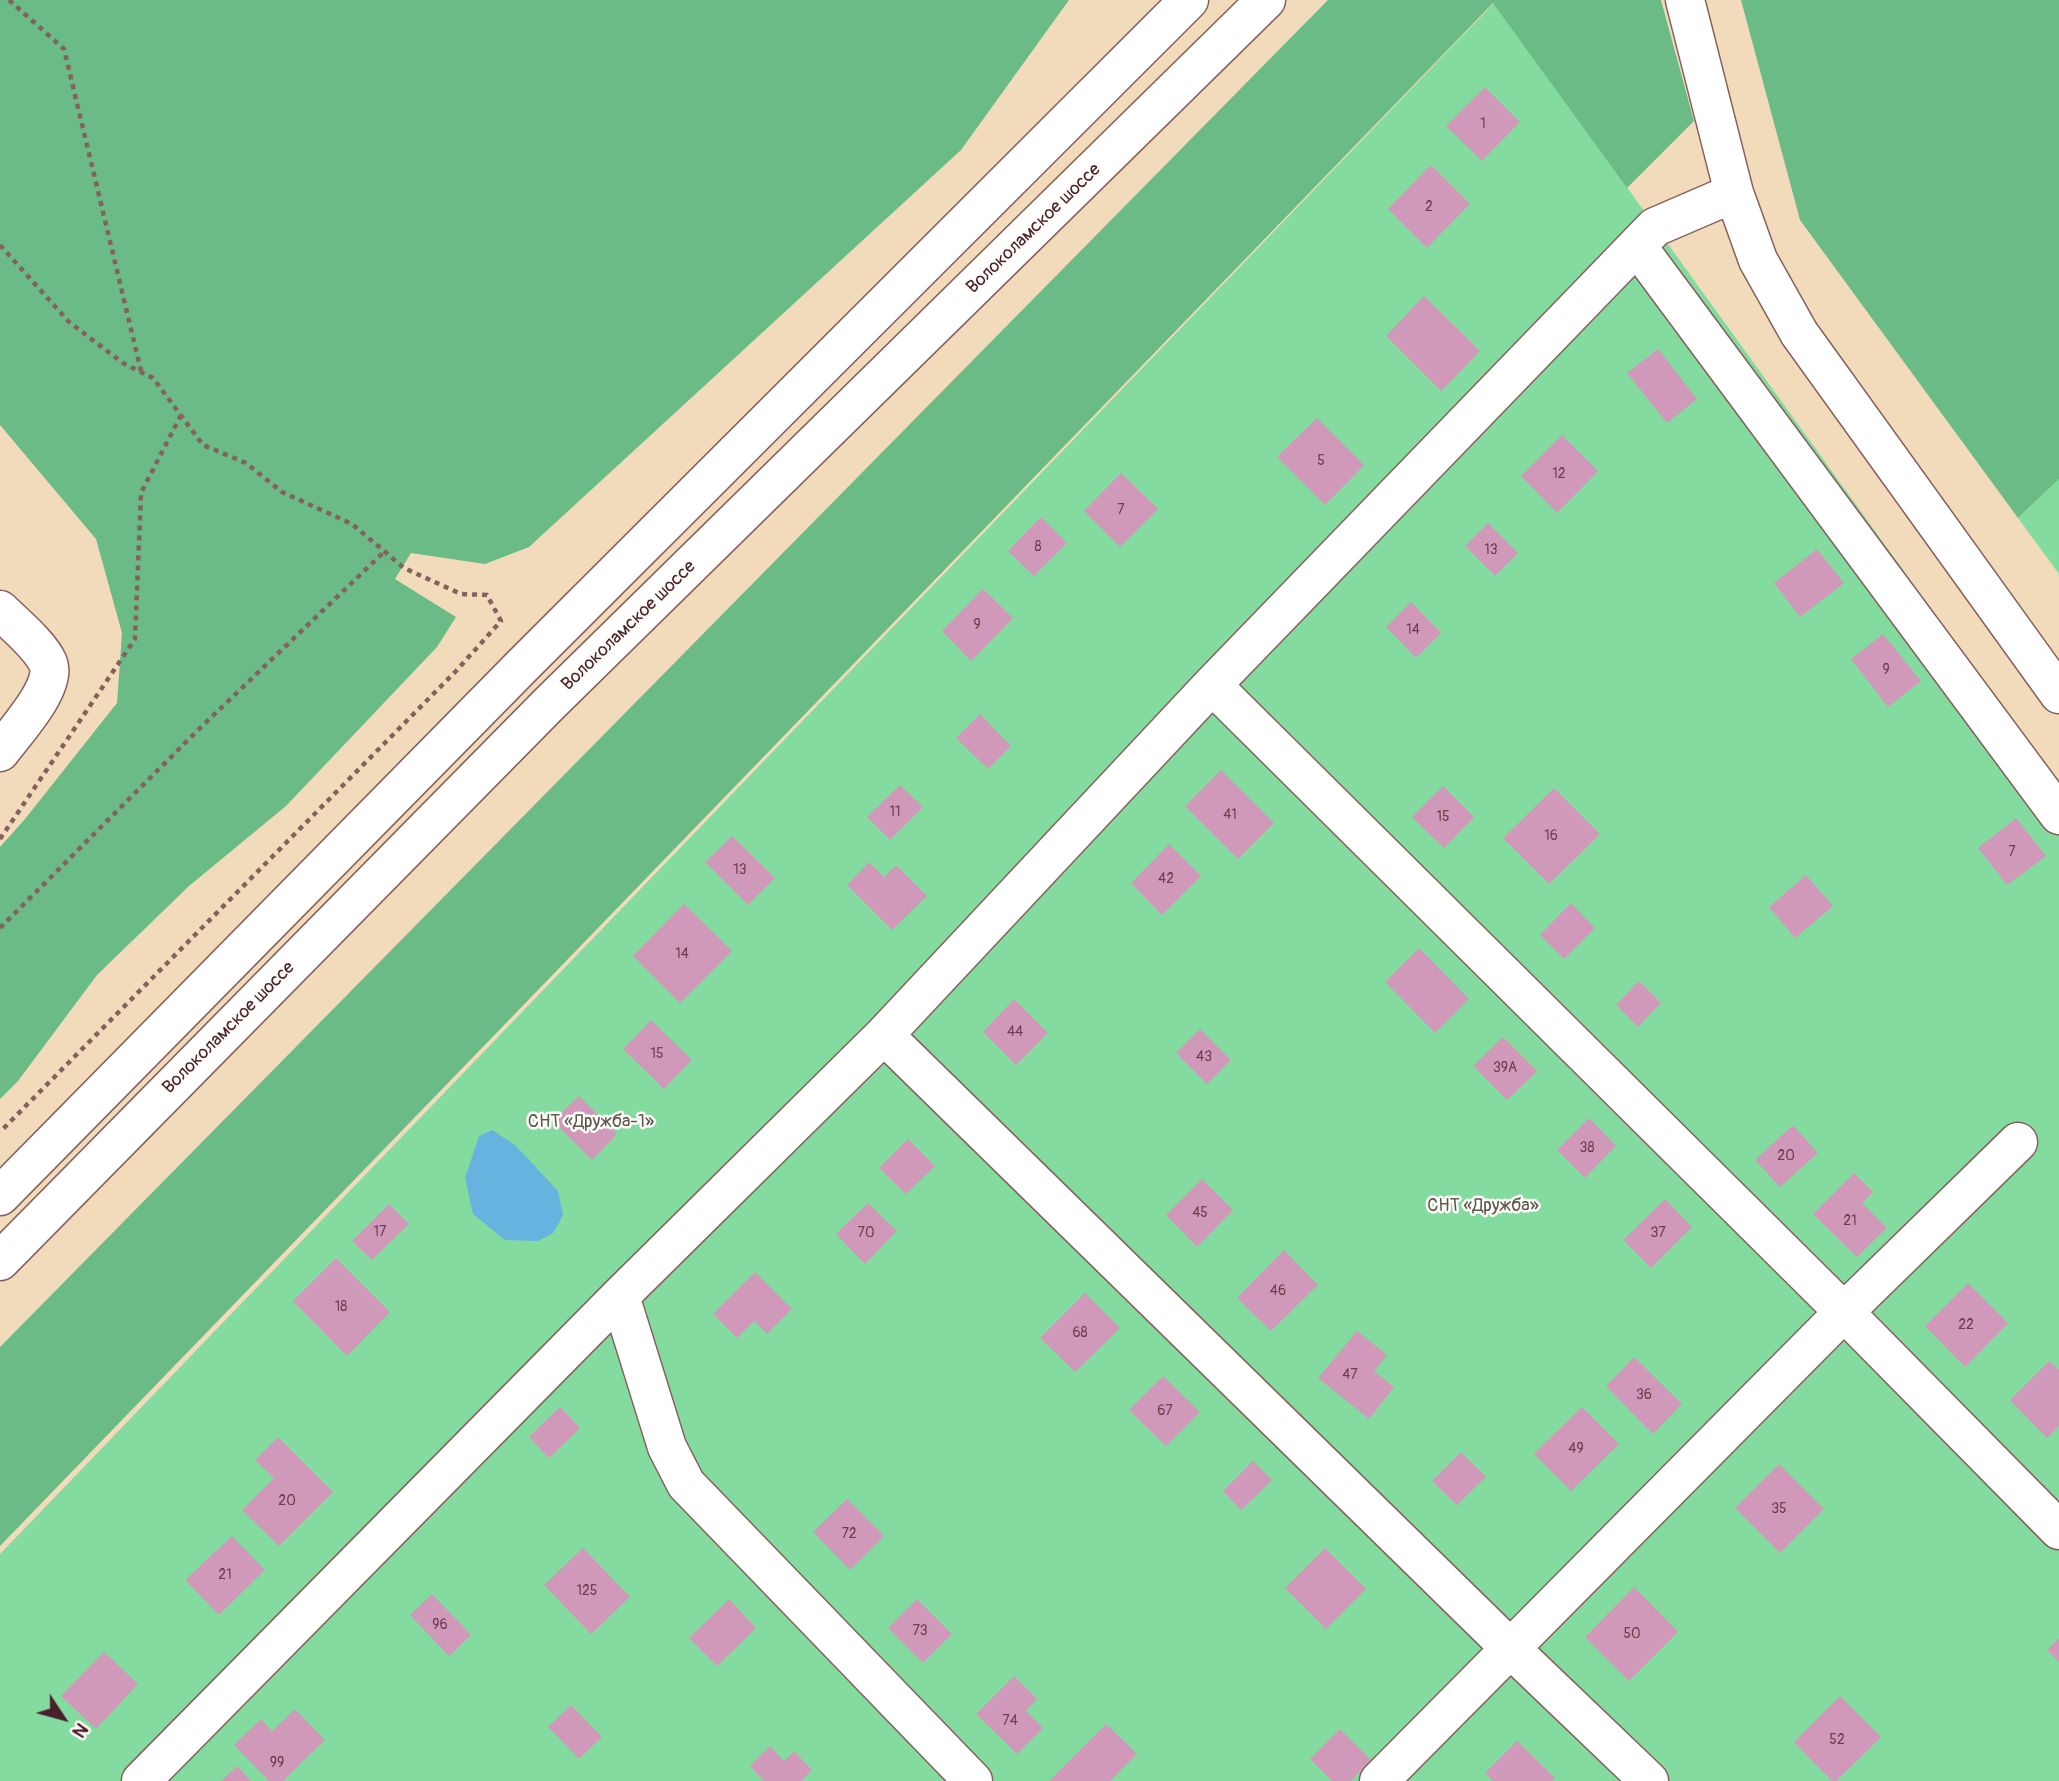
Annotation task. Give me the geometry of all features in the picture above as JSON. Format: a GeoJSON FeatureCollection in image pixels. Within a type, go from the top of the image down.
{"type":"FeatureCollection","features":[{"type":"Feature","properties":{"kind":"main road"},"geometry":{"type":"LineString","coordinates":[[0,1196],[523,665],[1189,0]]}},
{"type":"Feature","properties":{"kind":"main road","name":"Волоколамское шоссе"},"geometry":{"type":"LineString","coordinates":[[0,1261],[549,704],[1266,0]]}},
{"type":"Feature","properties":{"kind":"main road"},"geometry":{"type":"LineString","coordinates":[[1685,0],[1734,193],[1758,260],[1799,333],[2059,694]]}},
{"type":"Feature","properties":{"kind":"main road"},"geometry":{"type":"LineString","coordinates":[[141,1781],[620,1296],[884,1035],[1212,685],[1655,227],[1734,193]]}},
{"type":"Feature","properties":{"kind":"main road"},"geometry":{"type":"LineString","coordinates":[[1637,246],[2059,815]]}},
{"type":"Feature","properties":{"kind":"main road"},"geometry":{"type":"LineString","coordinates":[[0,610],[42,654],[50,671],[45,691],[0,752]]}},
{"type":"Feature","properties":{"kind":"main road"},"geometry":{"type":"LineString","coordinates":[[1212,685],[1844,1312],[2059,1531]]}},
{"type":"Feature","properties":{"kind":"main road"},"geometry":{"type":"LineString","coordinates":[[884,1035],[1649,1781]]}},
{"type":"Feature","properties":{"kind":"main road"},"geometry":{"type":"LineString","coordinates":[[1379,1781],[1844,1312],[2018,1142]]}},
{"type":"Feature","properties":{"kind":"main road"},"geometry":{"type":"LineString","coordinates":[[620,1296],[667,1447],[686,1484],[973,1781]]}},
{"type":"Feature","properties":{"kind":"path"},"geometry":{"type":"LineString","coordinates":[[9,0],[64,48],[141,372]]}},
{"type":"Feature","properties":{"kind":"path"},"geometry":{"type":"LineString","coordinates":[[0,245],[69,322],[123,363],[153,378],[203,445],[246,463],[282,492],[352,524],[404,568],[461,594],[487,595],[501,621],[447,681],[0,1132]]}},
{"type":"Feature","properties":{"kind":"path"},"geometry":{"type":"LineString","coordinates":[[0,839],[135,639],[141,493],[181,415]]}},
{"type":"Feature","properties":{"kind":"path"},"geometry":{"type":"LineString","coordinates":[[0,928],[198,730],[385,551]]}},
{"type":"Feature","properties":{"kind":"green space"},"geometry":{"type":"Polygon","coordinates":[[[0,0],[1069,0],[961,150],[529,547],[485,564],[411,553],[395,579],[456,617],[437,647],[286,806],[189,886],[97,975],[18,1081],[0,1099],[0,847],[117,703],[122,633],[96,539],[0,425],[0,0]]]}},
{"type":"Feature","properties":{"kind":"green space"},"geometry":{"type":"Polygon","coordinates":[[[1328,0],[1661,0],[1694,121],[1627,188],[1493,3],[0,1546],[0,1347],[1328,0]]]}},
{"type":"Feature","properties":{"kind":"green space"},"geometry":{"type":"Polygon","coordinates":[[[1741,0],[2059,0],[2059,479],[2018,518],[1800,220],[1741,0]]]}},
{"type":"Feature","properties":{"kind":"green space","name":"СНТ «Дружба»"},"geometry":{"type":"Polygon","coordinates":[[[1494,3],[2059,786],[2059,1781],[0,1781],[0,1554],[1494,3]]]}},
{"type":"Feature","properties":{"kind":"green space"},"geometry":{"type":"Polygon","coordinates":[[[2059,479],[2059,574],[2018,518],[2059,479]]]}},
{"type":"Feature","properties":{"kind":"water"},"geometry":{"type":"Polygon","coordinates":[[[492,1130],[515,1145],[558,1191],[563,1215],[553,1233],[538,1241],[505,1240],[473,1214],[465,1178],[479,1136],[492,1130]]]}},
{"type":"Feature","properties":{"kind":"building"},"geometry":{"type":"Polygon","coordinates":[[[1485,87],[1520,122],[1482,161],[1446,126],[1485,87]]]}},
{"type":"Feature","properties":{"kind":"building"},"geometry":{"type":"Polygon","coordinates":[[[1431,165],[1470,204],[1427,248],[1388,209],[1431,165]]]}},
{"type":"Feature","properties":{"kind":"building"},"geometry":{"type":"Polygon","coordinates":[[[1424,296],[1480,351],[1441,391],[1386,336],[1424,296]]]}},
{"type":"Feature","properties":{"kind":"building"},"geometry":{"type":"Polygon","coordinates":[[[1658,349],[1697,399],[1667,423],[1627,373],[1658,349]]]}},
{"type":"Feature","properties":{"kind":"building"},"geometry":{"type":"Polygon","coordinates":[[[1317,418],[1364,465],[1325,505],[1277,457],[1317,418]]]}},
{"type":"Feature","properties":{"kind":"building"},"geometry":{"type":"Polygon","coordinates":[[[1562,435],[1598,471],[1557,513],[1521,476],[1562,435]]]}},
{"type":"Feature","properties":{"kind":"building"},"geometry":{"type":"Polygon","coordinates":[[[1121,473],[1158,509],[1120,547],[1084,511],[1121,473]]]}},
{"type":"Feature","properties":{"kind":"building"},"geometry":{"type":"Polygon","coordinates":[[[1041,517],[1067,543],[1034,576],[1008,551],[1041,517]]]}},
{"type":"Feature","properties":{"kind":"building"},"geometry":{"type":"Polygon","coordinates":[[[1488,523],[1518,553],[1495,576],[1465,546],[1488,523]]]}},
{"type":"Feature","properties":{"kind":"building"},"geometry":{"type":"Polygon","coordinates":[[[1817,549],[1844,583],[1800,617],[1774,583],[1817,549]]]}},
{"type":"Feature","properties":{"kind":"building"},"geometry":{"type":"Polygon","coordinates":[[[983,589],[1013,618],[971,661],[942,631],[983,589]]]}},
{"type":"Feature","properties":{"kind":"building"},"geometry":{"type":"Polygon","coordinates":[[[1411,602],[1441,633],[1416,658],[1386,627],[1411,602]]]}},
{"type":"Feature","properties":{"kind":"building"},"geometry":{"type":"Polygon","coordinates":[[[1883,634],[1921,681],[1888,707],[1851,659],[1883,634]]]}},
{"type":"Feature","properties":{"kind":"building"},"geometry":{"type":"Polygon","coordinates":[[[980,714],[1011,746],[988,769],[956,738],[980,714]]]}},
{"type":"Feature","properties":{"kind":"building"},"geometry":{"type":"Polygon","coordinates":[[[1221,770],[1274,823],[1238,859],[1185,806],[1221,770]]]}},
{"type":"Feature","properties":{"kind":"building"},"geometry":{"type":"Polygon","coordinates":[[[900,785],[923,807],[890,840],[867,817],[900,785]]]}},
{"type":"Feature","properties":{"kind":"building"},"geometry":{"type":"Polygon","coordinates":[[[1443,786],[1474,817],[1444,848],[1412,817],[1443,786]]]}},
{"type":"Feature","properties":{"kind":"building"},"geometry":{"type":"Polygon","coordinates":[[[1554,788],[1600,834],[1549,884],[1503,838],[1554,788]]]}},
{"type":"Feature","properties":{"kind":"building"},"geometry":{"type":"Polygon","coordinates":[[[2016,818],[2046,856],[2007,885],[1978,848],[2016,818]]]}},
{"type":"Feature","properties":{"kind":"building"},"geometry":{"type":"Polygon","coordinates":[[[732,836],[775,878],[748,905],[705,862],[732,836]]]}},
{"type":"Feature","properties":{"kind":"building"},"geometry":{"type":"Polygon","coordinates":[[[1169,844],[1201,876],[1162,915],[1131,883],[1169,844]]]}},
{"type":"Feature","properties":{"kind":"building"},"geometry":{"type":"Polygon","coordinates":[[[869,862],[884,877],[896,865],[927,896],[892,930],[847,885],[869,862]]]}},
{"type":"Feature","properties":{"kind":"building"},"geometry":{"type":"Polygon","coordinates":[[[1806,875],[1833,906],[1795,938],[1769,907],[1806,875]]]}},
{"type":"Feature","properties":{"kind":"building"},"geometry":{"type":"Polygon","coordinates":[[[1571,903],[1595,928],[1564,959],[1540,935],[1571,903]]]}},
{"type":"Feature","properties":{"kind":"building"},"geometry":{"type":"Polygon","coordinates":[[[684,904],[732,951],[680,1003],[633,956],[684,904]]]}},
{"type":"Feature","properties":{"kind":"building"},"geometry":{"type":"Polygon","coordinates":[[[1419,948],[1469,999],[1435,1033],[1385,982],[1419,948]]]}},
{"type":"Feature","properties":{"kind":"building"},"geometry":{"type":"Polygon","coordinates":[[[1639,981],[1661,1003],[1638,1027],[1616,1005],[1639,981]]]}},
{"type":"Feature","properties":{"kind":"building"},"geometry":{"type":"Polygon","coordinates":[[[1014,999],[1048,1033],[1016,1065],[983,1032],[1014,999]]]}},
{"type":"Feature","properties":{"kind":"building"},"geometry":{"type":"Polygon","coordinates":[[[651,1020],[692,1060],[664,1089],[623,1049],[651,1020]]]}},
{"type":"Feature","properties":{"kind":"building"},"geometry":{"type":"Polygon","coordinates":[[[1200,1029],[1231,1060],[1207,1084],[1176,1053],[1200,1029]]]}},
{"type":"Feature","properties":{"kind":"building"},"geometry":{"type":"Polygon","coordinates":[[[1503,1037],[1537,1071],[1507,1100],[1473,1066],[1503,1037]]]}},
{"type":"Feature","properties":{"kind":"building"},"geometry":{"type":"Polygon","coordinates":[[[579,1096],[617,1134],[592,1160],[553,1121],[579,1096]]]}},
{"type":"Feature","properties":{"kind":"building"},"geometry":{"type":"Polygon","coordinates":[[[1589,1118],[1616,1146],[1585,1178],[1557,1150],[1589,1118]]]}},
{"type":"Feature","properties":{"kind":"building"},"geometry":{"type":"Polygon","coordinates":[[[1793,1125],[1818,1153],[1780,1187],[1755,1160],[1793,1125]]]}},
{"type":"Feature","properties":{"kind":"building"},"geometry":{"type":"Polygon","coordinates":[[[908,1139],[935,1166],[906,1194],[879,1168],[908,1139]]]}},
{"type":"Feature","properties":{"kind":"building"},"geometry":{"type":"Polygon","coordinates":[[[1854,1173],[1873,1192],[1862,1203],[1887,1228],[1857,1257],[1813,1214],[1854,1173]]]}},
{"type":"Feature","properties":{"kind":"building"},"geometry":{"type":"Polygon","coordinates":[[[1202,1179],[1233,1210],[1197,1247],[1166,1215],[1202,1179]]]}},
{"type":"Feature","properties":{"kind":"building"},"geometry":{"type":"Polygon","coordinates":[[[1665,1199],[1692,1227],[1651,1268],[1623,1240],[1665,1199]]]}},
{"type":"Feature","properties":{"kind":"building"},"geometry":{"type":"Polygon","coordinates":[[[868,1203],[897,1231],[865,1264],[836,1234],[868,1203]]]}},
{"type":"Feature","properties":{"kind":"building"},"geometry":{"type":"Polygon","coordinates":[[[389,1204],[409,1224],[372,1260],[352,1241],[389,1204]]]}},
{"type":"Feature","properties":{"kind":"building"},"geometry":{"type":"Polygon","coordinates":[[[1284,1250],[1318,1285],[1271,1331],[1237,1298],[1284,1250]]]}},
{"type":"Feature","properties":{"kind":"building"},"geometry":{"type":"Polygon","coordinates":[[[336,1258],[390,1312],[347,1356],[293,1301],[336,1258]]]}},
{"type":"Feature","properties":{"kind":"building"},"geometry":{"type":"Polygon","coordinates":[[[755,1272],[792,1309],[767,1334],[754,1321],[737,1338],[713,1314],[755,1272]]]}},
{"type":"Feature","properties":{"kind":"building"},"geometry":{"type":"Polygon","coordinates":[[[1968,1283],[2008,1323],[1965,1367],[1925,1326],[1968,1283]]]}},
{"type":"Feature","properties":{"kind":"building"},"geometry":{"type":"Polygon","coordinates":[[[1085,1293],[1120,1328],[1075,1372],[1040,1338],[1085,1293]]]}},
{"type":"Feature","properties":{"kind":"building"},"geometry":{"type":"Polygon","coordinates":[[[1357,1331],[1387,1355],[1374,1371],[1394,1387],[1369,1419],[1318,1378],[1357,1331]]]}},
{"type":"Feature","properties":{"kind":"building"},"geometry":{"type":"Polygon","coordinates":[[[1634,1357],[1682,1404],[1653,1434],[1606,1386],[1634,1357]]]}},
{"type":"Feature","properties":{"kind":"building"},"geometry":{"type":"Polygon","coordinates":[[[2049,1361],[2059,1370],[2059,1426],[2047,1438],[2010,1400],[2049,1361]]]}},
{"type":"Feature","properties":{"kind":"building"},"geometry":{"type":"Polygon","coordinates":[[[1163,1376],[1200,1412],[1166,1446],[1129,1410],[1163,1376]]]}},
{"type":"Feature","properties":{"kind":"building"},"geometry":{"type":"Polygon","coordinates":[[[560,1407],[580,1428],[549,1458],[529,1437],[560,1407]]]}},
{"type":"Feature","properties":{"kind":"building"},"geometry":{"type":"Polygon","coordinates":[[[1582,1407],[1619,1444],[1571,1491],[1534,1454],[1582,1407]]]}},
{"type":"Feature","properties":{"kind":"building"},"geometry":{"type":"Polygon","coordinates":[[[278,1437],[333,1492],[279,1546],[242,1510],[274,1478],[255,1460],[278,1437]]]}},
{"type":"Feature","properties":{"kind":"building"},"geometry":{"type":"Polygon","coordinates":[[[1461,1452],[1486,1477],[1457,1505],[1432,1481],[1461,1452]]]}},
{"type":"Feature","properties":{"kind":"building"},"geometry":{"type":"Polygon","coordinates":[[[1253,1461],[1272,1480],[1241,1510],[1223,1491],[1253,1461]]]}},
{"type":"Feature","properties":{"kind":"building"},"geometry":{"type":"Polygon","coordinates":[[[1779,1464],[1824,1509],[1780,1553],[1735,1508],[1779,1464]]]}},
{"type":"Feature","properties":{"kind":"building"},"geometry":{"type":"Polygon","coordinates":[[[847,1499],[884,1536],[850,1570],[813,1532],[847,1499]]]}},
{"type":"Feature","properties":{"kind":"building"},"geometry":{"type":"Polygon","coordinates":[[[232,1536],[265,1570],[219,1615],[185,1580],[232,1536]]]}},
{"type":"Feature","properties":{"kind":"building"},"geometry":{"type":"Polygon","coordinates":[[[583,1548],[630,1597],[591,1634],[544,1585],[583,1548]]]}},
{"type":"Feature","properties":{"kind":"building"},"geometry":{"type":"Polygon","coordinates":[[[1325,1548],[1366,1589],[1326,1629],[1285,1588],[1325,1548]]]}},
{"type":"Feature","properties":{"kind":"building"},"geometry":{"type":"Polygon","coordinates":[[[1634,1587],[1678,1632],[1629,1681],[1585,1637],[1634,1587]]]}},
{"type":"Feature","properties":{"kind":"building"},"geometry":{"type":"Polygon","coordinates":[[[432,1594],[471,1635],[449,1656],[410,1615],[432,1594]]]}},
{"type":"Feature","properties":{"kind":"building"},"geometry":{"type":"Polygon","coordinates":[[[729,1599],[756,1628],[717,1666],[689,1638],[729,1599]]]}},
{"type":"Feature","properties":{"kind":"building"},"geometry":{"type":"Polygon","coordinates":[[[917,1599],[952,1634],[923,1663],[888,1628],[917,1599]]]}},
{"type":"Feature","properties":{"kind":"building"},"geometry":{"type":"Polygon","coordinates":[[[2059,1638],[2059,1662],[2047,1650],[2059,1638]]]}},
{"type":"Feature","properties":{"kind":"building"},"geometry":{"type":"Polygon","coordinates":[[[104,1652],[138,1684],[96,1729],[61,1696],[104,1652]]]}},
{"type":"Feature","properties":{"kind":"building"},"geometry":{"type":"Polygon","coordinates":[[[1014,1676],[1037,1699],[1026,1711],[1043,1728],[1017,1754],[976,1714],[1014,1676]]]}},
{"type":"Feature","properties":{"kind":"building"},"geometry":{"type":"Polygon","coordinates":[[[1840,1696],[1881,1737],[1836,1781],[1832,1781],[1794,1742],[1840,1696]]]}},
{"type":"Feature","properties":{"kind":"building"},"geometry":{"type":"Polygon","coordinates":[[[571,1705],[602,1737],[579,1759],[548,1727],[571,1705]]]}},
{"type":"Feature","properties":{"kind":"building"},"geometry":{"type":"Polygon","coordinates":[[[295,1709],[325,1740],[283,1781],[269,1781],[234,1745],[261,1719],[272,1731],[295,1709]]]}},
{"type":"Feature","properties":{"kind":"building"},"geometry":{"type":"Polygon","coordinates":[[[1106,1724],[1137,1754],[1110,1781],[1049,1781],[1106,1724]]]}},
{"type":"Feature","properties":{"kind":"building"},"geometry":{"type":"Polygon","coordinates":[[[1340,1729],[1371,1760],[1351,1781],[1332,1781],[1310,1759],[1340,1729]]]}},
{"type":"Feature","properties":{"kind":"building"},"geometry":{"type":"Polygon","coordinates":[[[1517,1741],[1555,1778],[1552,1781],[1493,1781],[1485,1773],[1517,1741]]]}},
{"type":"Feature","properties":{"kind":"building"},"geometry":{"type":"Polygon","coordinates":[[[770,1746],[784,1761],[794,1751],[812,1770],[802,1780],[804,1781],[764,1781],[750,1766],[770,1746]]]}},
{"type":"Feature","properties":{"kind":"building"},"geometry":{"type":"Polygon","coordinates":[[[237,1766],[251,1781],[221,1781],[237,1766]]]}},
{"type":"Feature","properties":{"kind":"park label","name":"СНТ «Дружба-1»"},"geometry":{"type":"Point","coordinates":[591,1122]}}]}
